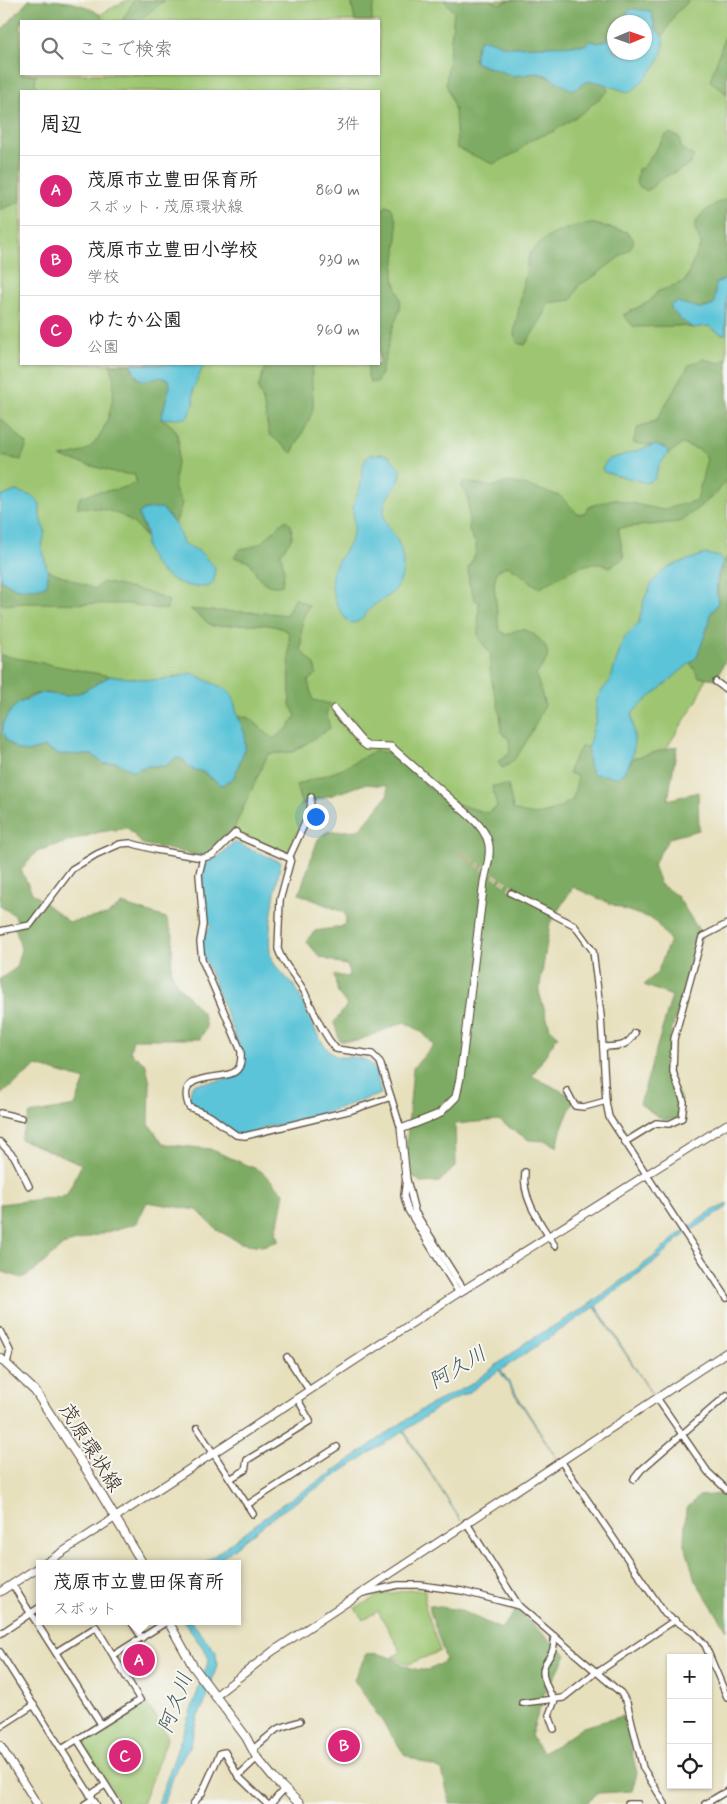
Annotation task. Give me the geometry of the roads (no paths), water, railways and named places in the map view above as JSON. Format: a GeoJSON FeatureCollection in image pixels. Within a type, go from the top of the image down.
{"type":"FeatureCollection","features":[{"type":"Feature","properties":{"kind":"main road","name":"茂原環状線"},"geometry":{"type":"LineString","coordinates":[[3,1361],[35,1391],[141,1560]]}},
{"type":"Feature","properties":{"kind":"main road"},"geometry":{"type":"LineString","coordinates":[[170,1625],[193,1666],[253,1749],[257,1758],[284,1790],[300,1804]]}},
{"type":"Feature","properties":{"kind":"street"},"geometry":{"type":"LineString","coordinates":[[716,682],[727,690]]}},
{"type":"Feature","properties":{"kind":"street"},"geometry":{"type":"LineString","coordinates":[[334,709],[367,746],[391,747],[470,816],[482,827],[491,849],[484,881],[460,1078],[456,1097],[439,1114],[401,1129]]}},
{"type":"Feature","properties":{"kind":"street"},"geometry":{"type":"LineString","coordinates":[[311,797],[310,812],[289,858],[291,859],[280,900],[278,948],[280,956],[303,990],[326,1037],[336,1049],[372,1054],[380,1062],[401,1129],[406,1178],[404,1196],[408,1210],[462,1291]]}},
{"type":"Feature","properties":{"kind":"street"},"geometry":{"type":"LineString","coordinates":[[0,931],[30,925],[78,864],[120,844],[130,843],[156,850],[203,858],[214,855],[225,846],[236,832],[289,858]]}},
{"type":"Feature","properties":{"kind":"street"},"geometry":{"type":"LineString","coordinates":[[203,858],[199,874],[203,925],[200,942],[202,960],[241,1051],[241,1063],[237,1070],[230,1074],[198,1079],[190,1084],[187,1096],[189,1107],[210,1116],[236,1135],[245,1136],[344,1112],[391,1097]]}},
{"type":"Feature","properties":{"kind":"street"},"geometry":{"type":"LineString","coordinates":[[511,893],[574,925],[593,951],[597,966],[606,1101],[610,1117],[727,1298]]}},
{"type":"Feature","properties":{"kind":"street"},"geometry":{"type":"LineString","coordinates":[[625,1142],[656,1123],[669,1124],[682,1118],[684,1102],[673,1072],[675,1027],[702,938],[727,924]]}},
{"type":"Feature","properties":{"kind":"street"},"geometry":{"type":"LineString","coordinates":[[603,1047],[624,1046],[629,1043],[635,1033]]}},
{"type":"Feature","properties":{"kind":"street"},"geometry":{"type":"LineString","coordinates":[[567,1091],[575,1106],[584,1107],[606,1101]]}},
{"type":"Feature","properties":{"kind":"street"},"geometry":{"type":"LineString","coordinates":[[0,1113],[21,1118]]}},
{"type":"Feature","properties":{"kind":"street"},"geometry":{"type":"LineString","coordinates":[[50,1560],[462,1291],[727,1124]]}},
{"type":"Feature","properties":{"kind":"street"},"geometry":{"type":"LineString","coordinates":[[0,1142],[15,1158],[29,1186]]}},
{"type":"Feature","properties":{"kind":"street"},"geometry":{"type":"LineString","coordinates":[[525,1172],[524,1179],[529,1202],[555,1246]]}},
{"type":"Feature","properties":{"kind":"street"},"geometry":{"type":"LineString","coordinates":[[0,1331],[10,1351],[3,1361]]}},
{"type":"Feature","properties":{"kind":"street"},"geometry":{"type":"LineString","coordinates":[[215,1696],[273,1650],[727,1352]]}},
{"type":"Feature","properties":{"kind":"street"},"geometry":{"type":"LineString","coordinates":[[287,1357],[309,1390]]}},
{"type":"Feature","properties":{"kind":"street"},"geometry":{"type":"LineString","coordinates":[[634,1479],[641,1470],[727,1395]]}},
{"type":"Feature","properties":{"kind":"street"},"geometry":{"type":"LineString","coordinates":[[230,1479],[245,1470],[247,1460],[310,1421],[296,1398]]}},
{"type":"Feature","properties":{"kind":"street"},"geometry":{"type":"LineString","coordinates":[[657,1398],[708,1472],[727,1490]]}},
{"type":"Feature","properties":{"kind":"street"},"geometry":{"type":"LineString","coordinates":[[197,1428],[253,1514]]}},
{"type":"Feature","properties":{"kind":"street"},"geometry":{"type":"LineString","coordinates":[[248,1505],[337,1448]]}},
{"type":"Feature","properties":{"kind":"street"},"geometry":{"type":"LineString","coordinates":[[561,1461],[666,1614],[694,1633],[705,1645],[727,1697]]}},
{"type":"Feature","properties":{"kind":"street"},"geometry":{"type":"LineString","coordinates":[[466,1522],[519,1606],[621,1693],[627,1703],[643,1768],[665,1804]]}},
{"type":"Feature","properties":{"kind":"street"},"geometry":{"type":"LineString","coordinates":[[0,1592],[36,1569]]}},
{"type":"Feature","properties":{"kind":"street"},"geometry":{"type":"LineString","coordinates":[[12,1584],[36,1621]]}},
{"type":"Feature","properties":{"kind":"street"},"geometry":{"type":"LineString","coordinates":[[361,1594],[398,1586],[420,1585],[462,1591],[519,1606]]}},
{"type":"Feature","properties":{"kind":"street"},"geometry":{"type":"LineString","coordinates":[[0,1634],[36,1610]]}},
{"type":"Feature","properties":{"kind":"street"},"geometry":{"type":"LineString","coordinates":[[522,1703],[554,1700],[574,1690],[597,1671],[675,1620]]}},
{"type":"Feature","properties":{"kind":"street"},"geometry":{"type":"LineString","coordinates":[[39,1625],[101,1724]]}},
{"type":"Feature","properties":{"kind":"street"},"geometry":{"type":"LineString","coordinates":[[134,1625],[142,1638]]}},
{"type":"Feature","properties":{"kind":"street"},"geometry":{"type":"LineString","coordinates":[[114,1656],[162,1625]]}},
{"type":"Feature","properties":{"kind":"street"},"geometry":{"type":"LineString","coordinates":[[56,1652],[96,1627],[140,1700],[62,1749]]}},
{"type":"Feature","properties":{"kind":"street"},"geometry":{"type":"LineString","coordinates":[[554,1636],[553,1650],[542,1668],[543,1680],[554,1700],[549,1715],[554,1729]]}},
{"type":"Feature","properties":{"kind":"street"},"geometry":{"type":"LineString","coordinates":[[0,1652],[93,1799]]}},
{"type":"Feature","properties":{"kind":"street"},"geometry":{"type":"LineString","coordinates":[[0,1727],[34,1705]]}},
{"type":"Feature","properties":{"kind":"street"},"geometry":{"type":"LineString","coordinates":[[253,1749],[278,1729],[300,1721]]}},
{"type":"Feature","properties":{"kind":"street"},"geometry":{"type":"LineString","coordinates":[[77,1739],[118,1804]]}},
{"type":"Feature","properties":{"kind":"street"},"geometry":{"type":"LineString","coordinates":[[0,1746],[37,1804]]}},
{"type":"Feature","properties":{"kind":"street"},"geometry":{"type":"LineString","coordinates":[[193,1804],[202,1793],[222,1751],[227,1754],[238,1776],[267,1804]]}},
{"type":"Feature","properties":{"kind":"street"},"geometry":{"type":"LineString","coordinates":[[238,1776],[257,1758]]}},
{"type":"Feature","properties":{"kind":"street"},"geometry":{"type":"LineString","coordinates":[[85,1804],[93,1799],[106,1785]]}},
{"type":"Feature","properties":{"kind":"street"},"geometry":{"type":"LineString","coordinates":[[271,1804],[284,1790]]}},
{"type":"Feature","properties":{"kind":"street"},"geometry":{"type":"LineString","coordinates":[[705,1804],[727,1791]]}},
{"type":"Feature","properties":{"kind":"street"},"geometry":{"type":"LineString","coordinates":[[628,1804],[638,1804]]}},
{"type":"Feature","properties":{"kind":"water"},"geometry":{"type":"Polygon","coordinates":[[[632,9],[650,11],[652,15],[626,15],[632,9]]]}},
{"type":"Feature","properties":{"kind":"water"},"geometry":{"type":"Polygon","coordinates":[[[652,15],[655,27],[664,40],[663,49],[652,71],[635,89],[629,92],[591,81],[576,89],[570,89],[546,75],[536,73],[514,76],[476,63],[475,58],[480,40],[484,39],[511,47],[585,45],[590,41],[599,43],[607,40],[607,60],[652,60],[652,15]]]}},
{"type":"Feature","properties":{"kind":"water"},"geometry":{"type":"Polygon","coordinates":[[[727,278],[726,334],[721,334],[709,326],[693,328],[681,320],[672,310],[670,305],[677,302],[702,309],[714,305],[716,283],[727,278]]]}},
{"type":"Feature","properties":{"kind":"water"},"geometry":{"type":"Polygon","coordinates":[[[131,365],[204,365],[193,390],[194,404],[187,418],[161,419],[170,385],[169,380],[156,378],[143,380],[135,373],[131,365]]]}},
{"type":"Feature","properties":{"kind":"water"},"geometry":{"type":"Polygon","coordinates":[[[655,445],[667,449],[668,454],[659,465],[655,478],[647,483],[604,472],[602,469],[607,460],[655,445]]]}},
{"type":"Feature","properties":{"kind":"water"},"geometry":{"type":"Polygon","coordinates":[[[383,454],[389,456],[401,470],[401,476],[397,485],[385,502],[384,515],[386,522],[398,541],[402,555],[403,570],[399,584],[393,592],[370,608],[361,620],[350,623],[342,614],[332,590],[333,572],[338,560],[349,545],[353,533],[353,506],[360,488],[364,463],[369,455],[383,454]]]}},
{"type":"Feature","properties":{"kind":"water"},"geometry":{"type":"Polygon","coordinates":[[[16,491],[32,496],[40,503],[40,517],[45,531],[42,547],[48,573],[47,585],[39,588],[17,589],[0,579],[0,497],[16,491]]]}},
{"type":"Feature","properties":{"kind":"water"},"geometry":{"type":"Polygon","coordinates":[[[162,508],[177,527],[183,543],[200,552],[215,567],[214,581],[210,586],[190,586],[180,583],[162,572],[149,556],[146,546],[146,531],[139,513],[146,509],[162,508]]]}},
{"type":"Feature","properties":{"kind":"water"},"geometry":{"type":"Polygon","coordinates":[[[705,554],[720,557],[723,563],[717,578],[718,603],[709,616],[710,620],[697,657],[635,710],[632,715],[634,749],[629,764],[624,771],[618,777],[593,774],[589,765],[588,747],[596,719],[596,703],[599,694],[610,681],[623,640],[639,622],[644,600],[652,583],[671,566],[705,554]]]}},
{"type":"Feature","properties":{"kind":"water"},"geometry":{"type":"Polygon","coordinates":[[[192,673],[229,691],[233,696],[237,714],[245,734],[245,748],[233,779],[221,785],[203,772],[189,768],[184,760],[176,758],[165,766],[147,766],[133,771],[116,762],[104,764],[93,755],[58,754],[44,747],[27,752],[18,750],[7,741],[2,732],[3,723],[12,709],[19,703],[41,693],[68,696],[82,692],[110,676],[152,680],[168,679],[192,673]]]}},
{"type":"Feature","properties":{"kind":"water"},"geometry":{"type":"Polygon","coordinates":[[[234,842],[281,862],[270,927],[269,940],[272,960],[297,991],[323,1044],[337,1057],[357,1058],[369,1063],[376,1072],[381,1094],[306,1119],[263,1128],[256,1133],[236,1135],[195,1108],[189,1098],[192,1086],[195,1084],[233,1077],[242,1067],[244,1059],[201,949],[204,934],[211,927],[205,918],[202,876],[204,866],[207,861],[218,857],[234,842]]]}},
{"type":"Feature","properties":{"kind":"water"},"geometry":{"type":"Polygon","coordinates":[[[727,1204],[727,1207],[680,1238],[662,1256],[596,1306],[653,1396],[595,1307],[501,1370],[557,1459],[499,1370],[471,1391],[437,1408],[404,1431],[461,1521],[403,1431],[279,1513],[219,1560],[208,1560],[284,1503],[327,1476],[400,1424],[428,1406],[470,1385],[527,1342],[584,1308],[710,1212],[727,1204]]]}},
{"type":"Feature","properties":{"kind":"water"},"geometry":{"type":"Polygon","coordinates":[[[186,1625],[194,1625],[216,1652],[217,1665],[207,1698],[197,1718],[190,1746],[177,1767],[163,1804],[158,1804],[209,1659],[186,1625]]]}},
{"type":"Feature","properties":{"kind":"tunnel"},"geometry":{"type":"LineString","coordinates":[[458,854],[511,893]]}},
{"type":"Feature","properties":{"kind":"place","name":"茂原市立豊田保育所"},"geometry":{"type":"Point","coordinates":[139,1660]}},
{"type":"Feature","properties":{"kind":"place","name":"茂原市立豊田小学校"},"geometry":{"type":"Point","coordinates":[344,1746]}},
{"type":"Feature","properties":{"kind":"place","name":"ゆたか公園"},"geometry":{"type":"Point","coordinates":[125,1756]}},
{"type":"Feature","properties":{"kind":"water label","name":"阿久川"},"geometry":{"type":"Point","coordinates":[458,1368]}},
{"type":"Feature","properties":{"kind":"water label","name":"阿久川"},"geometry":{"type":"Point","coordinates":[176,1703]}}]}
